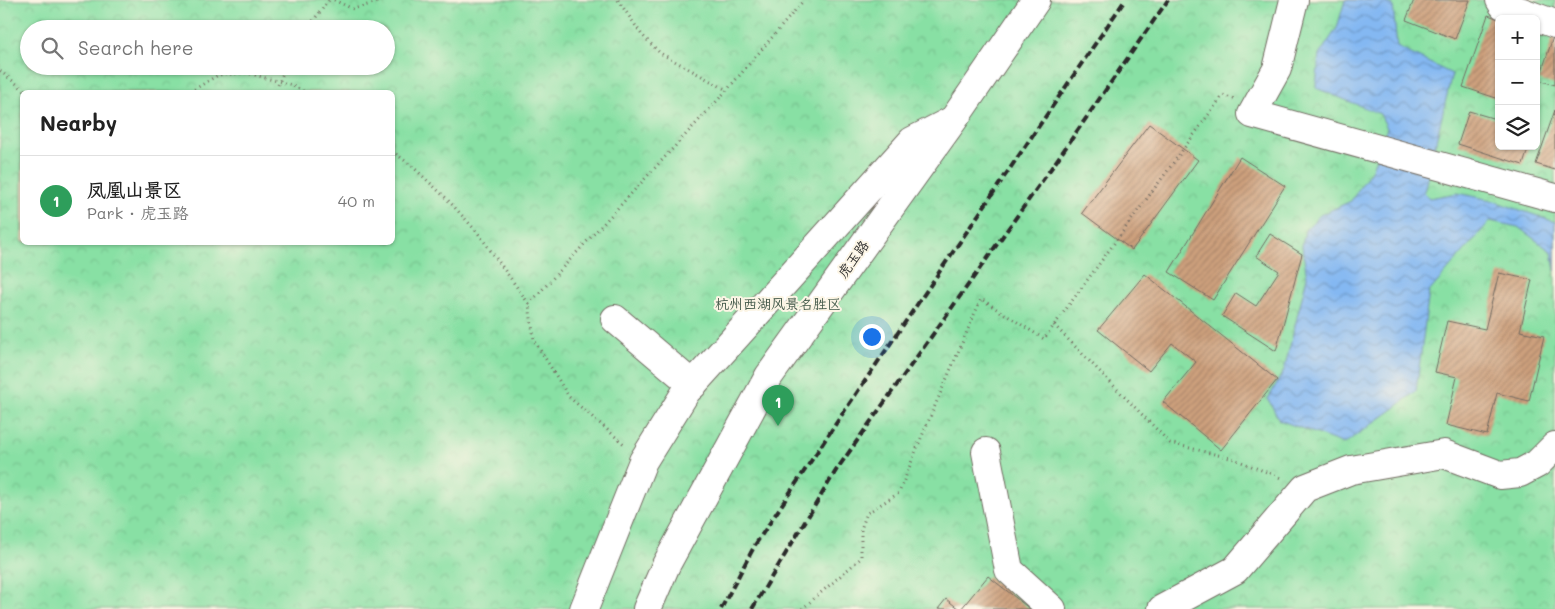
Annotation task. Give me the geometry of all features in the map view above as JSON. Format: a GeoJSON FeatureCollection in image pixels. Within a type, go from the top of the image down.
{"type":"FeatureCollection","features":[{"type":"Feature","properties":{"kind":"street","name":"虎玉路"},"geometry":{"type":"LineString","coordinates":[[648,609],[666,564],[769,376],[954,119],[1036,0]]}},
{"type":"Feature","properties":{"kind":"street"},"geometry":{"type":"LineString","coordinates":[[1294,0],[1277,69],[1252,114],[1555,198]]}},
{"type":"Feature","properties":{"kind":"street"},"geometry":{"type":"LineString","coordinates":[[1500,0],[1503,5],[1555,24]]}},
{"type":"Feature","properties":{"kind":"street"},"geometry":{"type":"LineString","coordinates":[[584,609],[643,461],[686,392],[912,141],[954,119]]}},
{"type":"Feature","properties":{"kind":"street"},"geometry":{"type":"LineString","coordinates":[[616,319],[693,385]]}},
{"type":"Feature","properties":{"kind":"street"},"geometry":{"type":"LineString","coordinates":[[1162,609],[1235,570],[1305,488],[1351,470],[1444,454],[1500,476],[1520,473],[1537,464],[1555,446]]}},
{"type":"Feature","properties":{"kind":"street"},"geometry":{"type":"LineString","coordinates":[[986,452],[1009,570],[1052,609]]}},
{"type":"Feature","properties":{"kind":"path"},"geometry":{"type":"LineString","coordinates":[[314,20],[329,0]]}},
{"type":"Feature","properties":{"kind":"path"},"geometry":{"type":"LineString","coordinates":[[334,0],[353,9],[385,0]]}},
{"type":"Feature","properties":{"kind":"path"},"geometry":{"type":"LineString","coordinates":[[618,0],[642,35],[660,53],[727,90]]}},
{"type":"Feature","properties":{"kind":"path"},"geometry":{"type":"LineString","coordinates":[[530,304],[727,90],[804,0]]}},
{"type":"Feature","properties":{"kind":"path"},"geometry":{"type":"LineString","coordinates":[[0,71],[24,90]]}},
{"type":"Feature","properties":{"kind":"path"},"geometry":{"type":"LineString","coordinates":[[193,90],[218,75]]}},
{"type":"Feature","properties":{"kind":"path"},"geometry":{"type":"LineString","coordinates":[[254,75],[301,90]]}},
{"type":"Feature","properties":{"kind":"path"},"geometry":{"type":"LineString","coordinates":[[278,85],[282,75]]}},
{"type":"Feature","properties":{"kind":"path"},"geometry":{"type":"LineString","coordinates":[[802,609],[861,558],[861,529],[867,513],[899,492],[981,299],[1044,339],[1223,94],[1254,109]]}},
{"type":"Feature","properties":{"kind":"path"},"geometry":{"type":"LineString","coordinates":[[395,153],[447,198],[478,233],[530,304],[534,340],[569,397],[643,461]]}},
{"type":"Feature","properties":{"kind":"path"},"geometry":{"type":"LineString","coordinates":[[1054,325],[1170,443],[1234,459],[1305,488]]}},
{"type":"Feature","properties":{"kind":"green space","name":"杭州西湖风景名胜区"},"geometry":{"type":"Polygon","coordinates":[[[0,0],[1555,0],[1555,609],[0,609],[0,0]]]}},
{"type":"Feature","properties":{"kind":"water"},"geometry":{"type":"Polygon","coordinates":[[[1345,0],[1381,0],[1393,5],[1397,47],[1452,74],[1424,192],[1429,198],[1458,193],[1491,200],[1555,222],[1555,271],[1552,252],[1518,227],[1490,221],[1429,292],[1416,391],[1344,444],[1279,420],[1268,399],[1284,370],[1307,277],[1302,246],[1305,230],[1320,215],[1351,201],[1372,169],[1387,128],[1380,114],[1316,88],[1319,55],[1337,28],[1345,0]]]}},
{"type":"Feature","properties":{"kind":"building"},"geometry":{"type":"Polygon","coordinates":[[[1414,0],[1470,0],[1455,39],[1406,20],[1414,0]]]}},
{"type":"Feature","properties":{"kind":"building"},"geometry":{"type":"Polygon","coordinates":[[[1488,15],[1495,18],[1495,98],[1463,87],[1488,15]]]}},
{"type":"Feature","properties":{"kind":"building"},"geometry":{"type":"Polygon","coordinates":[[[1553,37],[1555,38],[1555,85],[1540,80],[1553,37]]]}},
{"type":"Feature","properties":{"kind":"building"},"geometry":{"type":"Polygon","coordinates":[[[1555,110],[1555,170],[1536,164],[1555,110]]]}},
{"type":"Feature","properties":{"kind":"building"},"geometry":{"type":"Polygon","coordinates":[[[1469,111],[1495,119],[1495,150],[1528,150],[1523,165],[1458,144],[1469,111]]]}},
{"type":"Feature","properties":{"kind":"building"},"geometry":{"type":"Polygon","coordinates":[[[1149,124],[1198,160],[1132,250],[1082,213],[1149,124]]]}},
{"type":"Feature","properties":{"kind":"building"},"geometry":{"type":"Polygon","coordinates":[[[1240,157],[1285,186],[1213,300],[1169,272],[1240,157]]]}},
{"type":"Feature","properties":{"kind":"building"},"geometry":{"type":"Polygon","coordinates":[[[1270,234],[1302,254],[1276,351],[1222,316],[1236,293],[1256,306],[1279,271],[1256,256],[1270,234]]]}},
{"type":"Feature","properties":{"kind":"building"},"geometry":{"type":"Polygon","coordinates":[[[1499,273],[1532,280],[1520,331],[1544,336],[1529,401],[1497,393],[1487,435],[1446,425],[1457,377],[1435,372],[1447,321],[1485,329],[1499,273]]]}},
{"type":"Feature","properties":{"kind":"building"},"geometry":{"type":"Polygon","coordinates":[[[1145,274],[1277,380],[1221,450],[1163,402],[1196,362],[1172,343],[1149,371],[1098,330],[1145,274]]]}},
{"type":"Feature","properties":{"kind":"building"},"geometry":{"type":"Polygon","coordinates":[[[988,576],[1030,609],[961,609],[988,576]]]}},
{"type":"Feature","properties":{"kind":"building"},"geometry":{"type":"Polygon","coordinates":[[[946,599],[959,609],[938,609],[946,599]]]}},
{"type":"Feature","properties":{"kind":"railway"},"geometry":{"type":"LineString","coordinates":[[721,609],[755,545],[1125,0]]}},
{"type":"Feature","properties":{"kind":"railway"},"geometry":{"type":"LineString","coordinates":[[752,609],[837,469],[1057,160],[1168,0]]}},
{"type":"Feature","properties":{"kind":"place","name":"凤凰山景区"},"geometry":{"type":"Point","coordinates":[778,426]}}]}
